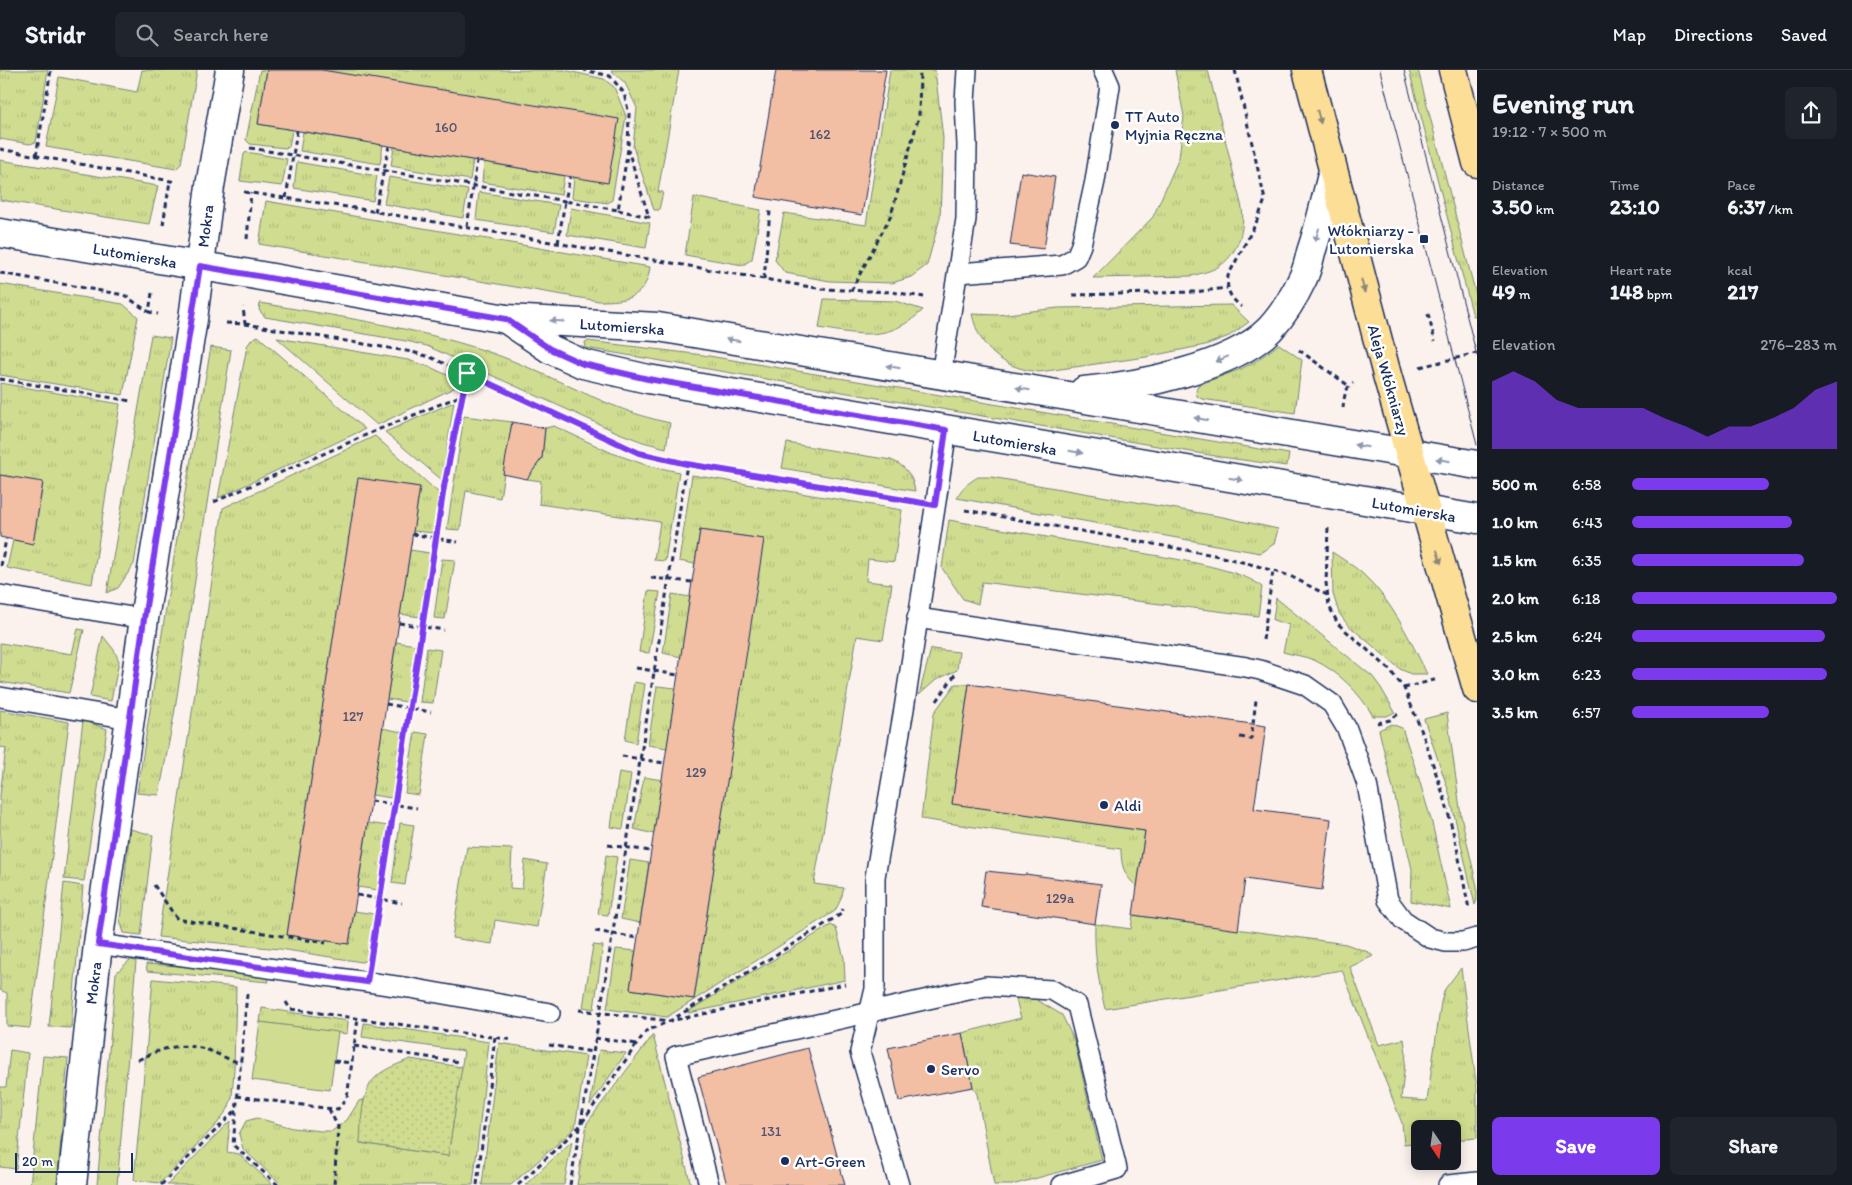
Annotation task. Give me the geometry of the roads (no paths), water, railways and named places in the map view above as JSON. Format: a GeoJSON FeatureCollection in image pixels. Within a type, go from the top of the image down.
{"type":"FeatureCollection","features":[{"type":"Feature","properties":{"kind":"main road","name":"Mokra"},"geometry":{"type":"LineString","coordinates":[[72,1185],[98,944],[144,619],[200,266],[210,186],[230,70]]}},
{"type":"Feature","properties":{"kind":"main road","name":"Aleja Włókniarzy"},"geometry":{"type":"LineString","coordinates":[[1307,70],[1374,327],[1477,689]]}},
{"type":"Feature","properties":{"kind":"main road"},"geometry":{"type":"LineString","coordinates":[[1453,70],[1477,163]]}},
{"type":"Feature","properties":{"kind":"main road"},"geometry":{"type":"LineString","coordinates":[[1057,394],[1095,390],[1170,376],[1224,358],[1260,338],[1279,318],[1303,277],[1318,233],[1334,171]]}},
{"type":"Feature","properties":{"kind":"main road","name":"Lutomierska"},"geometry":{"type":"LineString","coordinates":[[0,232],[506,319],[658,327],[1477,465]]}},
{"type":"Feature","properties":{"kind":"main road","name":"Lutomierska"},"geometry":{"type":"LineString","coordinates":[[506,319],[550,349],[583,364],[648,379],[1477,519]]}},
{"type":"Feature","properties":{"kind":"lane"},"geometry":{"type":"LineString","coordinates":[[941,375],[966,218],[967,145],[965,102],[967,70]]}},
{"type":"Feature","properties":{"kind":"lane"},"geometry":{"type":"LineString","coordinates":[[958,273],[1062,265],[1076,257],[1081,245],[1094,181],[1110,86],[1103,70]]}},
{"type":"Feature","properties":{"kind":"lane"},"geometry":{"type":"LineString","coordinates":[[900,1185],[860,1052],[875,989],[874,877],[904,709],[946,430]]}},
{"type":"Feature","properties":{"kind":"lane"},"geometry":{"type":"LineString","coordinates":[[0,595],[144,619]]}},
{"type":"Feature","properties":{"kind":"lane"},"geometry":{"type":"LineString","coordinates":[[917,618],[1246,667],[1305,685],[1332,704],[1347,729],[1367,784],[1388,900],[1403,920],[1430,938],[1446,942],[1463,942],[1476,939]]}},
{"type":"Feature","properties":{"kind":"lane"},"geometry":{"type":"LineString","coordinates":[[0,697],[130,719]]}},
{"type":"Feature","properties":{"kind":"lane"},"geometry":{"type":"LineString","coordinates":[[98,944],[367,982],[550,1013]]}},
{"type":"Feature","properties":{"kind":"lane"},"geometry":{"type":"LineString","coordinates":[[709,1185],[676,1056],[986,986],[1052,990],[1077,1005],[1117,1169],[1062,1185]]}},
{"type":"Feature","properties":{"kind":"lane"},"geometry":{"type":"LineString","coordinates":[[1448,1185],[1477,1182]]}},
{"type":"Feature","properties":{"kind":"tram line"},"geometry":{"type":"LineString","coordinates":[[1380,70],[1477,445]]}},
{"type":"Feature","properties":{"kind":"tram line"},"geometry":{"type":"LineString","coordinates":[[1404,70],[1477,356]]}},
{"type":"Feature","properties":{"kind":"place","name":"TT Auto Myjnia Ręczna"},"geometry":{"type":"Point","coordinates":[1115,125]}},
{"type":"Feature","properties":{"kind":"place","name":"Włókniarzy - Lutomierska"},"geometry":{"type":"Point","coordinates":[1424,239]}},
{"type":"Feature","properties":{"kind":"place","name":"Aldi"},"geometry":{"type":"Point","coordinates":[1104,805]}},
{"type":"Feature","properties":{"kind":"place","name":"Servo"},"geometry":{"type":"Point","coordinates":[931,1069]}},
{"type":"Feature","properties":{"kind":"place","name":"Art-Green"},"geometry":{"type":"Point","coordinates":[785,1161]}}]}
